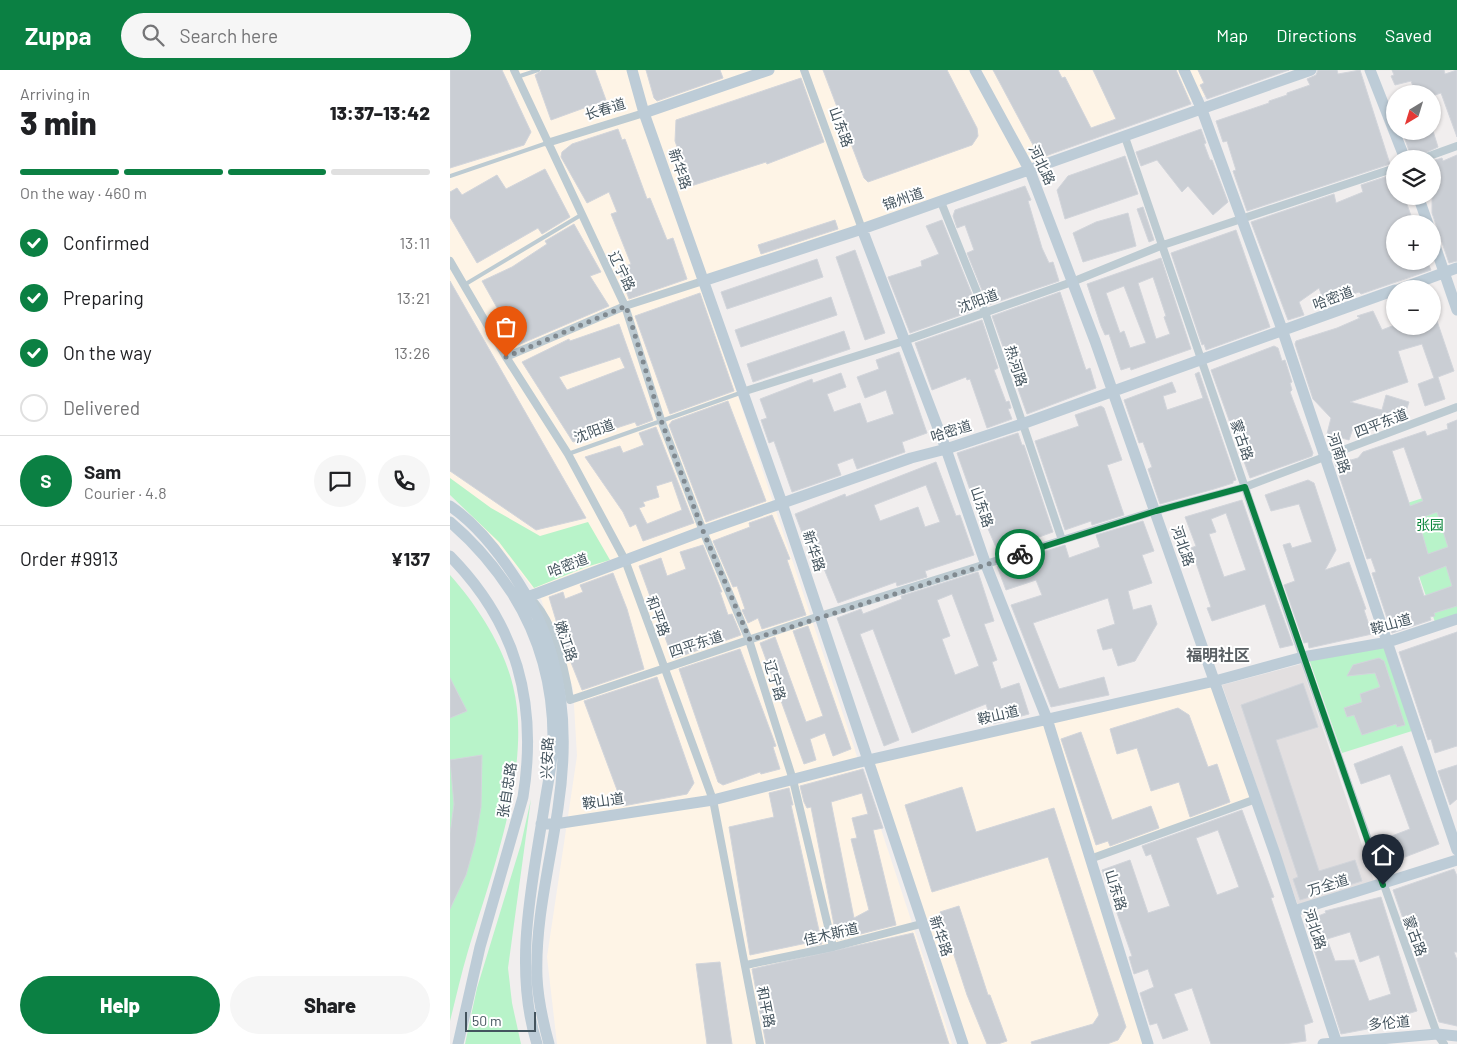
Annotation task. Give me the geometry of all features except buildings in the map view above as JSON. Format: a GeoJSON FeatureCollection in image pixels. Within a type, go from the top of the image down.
{"type":"FeatureCollection","features":[{"type":"Feature","properties":{"kind":"street","name":"新华路"},"geometry":{"type":"LineString","coordinates":[[632,70],[644,112],[782,503],[921,924],[963,1044]]}},
{"type":"Feature","properties":{"kind":"street","name":"长春道"},"geometry":{"type":"LineString","coordinates":[[547,143],[769,70]]}},
{"type":"Feature","properties":{"kind":"street","name":"山东路"},"geometry":{"type":"LineString","coordinates":[[804,70],[946,449],[986,565],[1047,719],[1148,1044]]}},
{"type":"Feature","properties":{"kind":"street","name":"河北路"},"geometry":{"type":"LineString","coordinates":[[975,70],[1030,171],[1113,390],[1256,799],[1337,1043]]}},
{"type":"Feature","properties":{"kind":"street","name":"河南路"},"geometry":{"type":"LineString","coordinates":[[1184,70],[1202,110],[1282,332],[1457,850]]}},
{"type":"Feature","properties":{"kind":"street","name":"锦州道"},"geometry":{"type":"LineString","coordinates":[[506,357],[626,306],[941,202],[1311,70]]}},
{"type":"Feature","properties":{"kind":"street"},"geometry":{"type":"LineString","coordinates":[[1370,70],[1401,150]]}},
{"type":"Feature","properties":{"kind":"street","name":"辽宁路"},"geometry":{"type":"LineString","coordinates":[[515,74],[626,306],[661,420],[703,531],[750,640],[792,780],[832,947]]}},
{"type":"Feature","properties":{"kind":"street","name":"蒙古路"},"geometry":{"type":"LineString","coordinates":[[1125,137],[1303,657],[1383,885],[1441,1039]]}},
{"type":"Feature","properties":{"kind":"street"},"geometry":{"type":"LineString","coordinates":[[1441,152],[1457,146]]}},
{"type":"Feature","properties":{"kind":"street","name":"沈阳道"},"geometry":{"type":"LineString","coordinates":[[742,392],[904,341],[1072,282],[1163,245],[1386,171]]}},
{"type":"Feature","properties":{"kind":"street","name":"热河路"},"geometry":{"type":"LineString","coordinates":[[941,202],[985,312],[1062,540]]}},
{"type":"Feature","properties":{"kind":"street","name":"和平路"},"geometry":{"type":"LineString","coordinates":[[450,261],[506,357],[568,454],[625,560],[713,800],[760,1044]]}},
{"type":"Feature","properties":{"kind":"street"},"geometry":{"type":"LineString","coordinates":[[1441,261],[1457,310]]}},
{"type":"Feature","properties":{"kind":"street"},"geometry":{"type":"LineString","coordinates":[[1424,280],[1457,268]]}},
{"type":"Feature","properties":{"kind":"street","name":"哈密道"},"geometry":{"type":"LineString","coordinates":[[517,601],[782,503],[911,458],[946,449],[1022,424],[1386,293]]}},
{"type":"Feature","properties":{"kind":"street","name":"四平东道"},"geometry":{"type":"LineString","coordinates":[[570,700],[820,616],[1156,511],[1245,487],[1457,407]]}},
{"type":"Feature","properties":{"kind":"street","name":"兴安路"},"geometry":{"type":"LineString","coordinates":[[450,506],[495,549],[528,596],[551,650],[562,697],[563,760],[542,902],[537,956],[539,1002],[549,1044]]}},
{"type":"Feature","properties":{"kind":"street","name":"兴安路"},"geometry":{"type":"LineString","coordinates":[[450,522],[488,560],[517,601],[536,639],[546,671],[550,695],[552,746],[528,912],[526,959],[527,991],[537,1044]]}},
{"type":"Feature","properties":{"kind":"street","name":"张自忠路"},"geometry":{"type":"LineString","coordinates":[[450,556],[481,591],[507,637],[522,679],[528,729],[527,777],[524,797],[480,947],[458,1044]]}},
{"type":"Feature","properties":{"kind":"street","name":"嫩江路"},"geometry":{"type":"LineString","coordinates":[[528,596],[548,622],[570,700]]}},
{"type":"Feature","properties":{"kind":"street","name":"鞍山道"},"geometry":{"type":"LineString","coordinates":[[541,824],[555,824],[713,800],[868,760],[1215,681],[1303,657],[1388,642],[1457,619]]}},
{"type":"Feature","properties":{"kind":"street"},"geometry":{"type":"LineString","coordinates":[[1090,859],[1256,799]]}},
{"type":"Feature","properties":{"kind":"street","name":"万全道"},"geometry":{"type":"LineString","coordinates":[[1294,911],[1383,885],[1457,860]]}},
{"type":"Feature","properties":{"kind":"street","name":"佳木斯道"},"geometry":{"type":"LineString","coordinates":[[746,965],[832,947],[921,924]]}},
{"type":"Feature","properties":{"kind":"street","name":"多伦道"},"geometry":{"type":"LineString","coordinates":[[1323,1044],[1441,1039],[1457,1036]]}},
{"type":"Feature","properties":{"kind":"lane"},"geometry":{"type":"LineString","coordinates":[[515,74],[538,70]]}},
{"type":"Feature","properties":{"kind":"lane","name":"长春道"},"geometry":{"type":"LineString","coordinates":[[450,176],[547,143]]}},
{"type":"Feature","properties":{"kind":"lane"},"geometry":{"type":"LineString","coordinates":[[464,285],[581,215]]}},
{"type":"Feature","properties":{"kind":"lane","name":"沈阳道"},"geometry":{"type":"LineString","coordinates":[[568,454],[742,392]]}},
{"type":"Feature","properties":{"kind":"shaded area"},"geometry":{"type":"Polygon","coordinates":[[[450,70],[1282,70],[1179,105],[1025,165],[868,222],[699,278],[952,1044],[557,1044],[547,957],[577,756],[573,688],[541,599],[509,558],[469,513],[450,495],[450,70]]]}},
{"type":"Feature","properties":{"kind":"shaded area"},"geometry":{"type":"Polygon","coordinates":[[[1301,664],[1374,881],[1298,906],[1222,685],[1301,664]]]}},
{"type":"Feature","properties":{"kind":"shaded area"},"geometry":{"type":"Polygon","coordinates":[[[1215,685],[1258,801],[1091,862],[1147,1044],[964,1044],[872,763],[1215,685]]]}},
{"type":"Feature","properties":{"kind":"green space"},"geometry":{"type":"Polygon","coordinates":[[[450,478],[491,508],[540,536],[588,522],[610,560],[586,567],[534,588],[499,542],[450,495],[450,478]]]}},
{"type":"Feature","properties":{"kind":"green space","name":"张园"},"geometry":{"type":"Polygon","coordinates":[[[1457,487],[1457,614],[1435,622],[1395,507],[1457,487]]]}},
{"type":"Feature","properties":{"kind":"green space"},"geometry":{"type":"Polygon","coordinates":[[[450,575],[488,627],[509,671],[518,717],[518,750],[507,820],[465,960],[450,1021],[450,575]]]}},
{"type":"Feature","properties":{"kind":"green space"},"geometry":{"type":"Polygon","coordinates":[[[1384,642],[1412,731],[1342,753],[1309,659],[1384,642]]]}},
{"type":"Feature","properties":{"kind":"green space"},"geometry":{"type":"Polygon","coordinates":[[[531,799],[508,968],[512,1003],[521,1044],[465,1044],[477,988],[521,844],[531,799]]]}},
{"type":"Feature","properties":{"kind":"way so far"},"geometry":{"type":"LineString","coordinates":[[506,357],[626,306],[661,420],[703,531],[750,640],[820,616],[1020,554]]}},
{"type":"Feature","properties":{"kind":"district","name":"福明社区"},"geometry":{"type":"Point","coordinates":[1218,655]}},
{"type":"Feature","properties":{"kind":"route"},"geometry":{"type":"LineString","coordinates":[[1020,554],[1156,511],[1245,487],[1383,885]]}}]}
